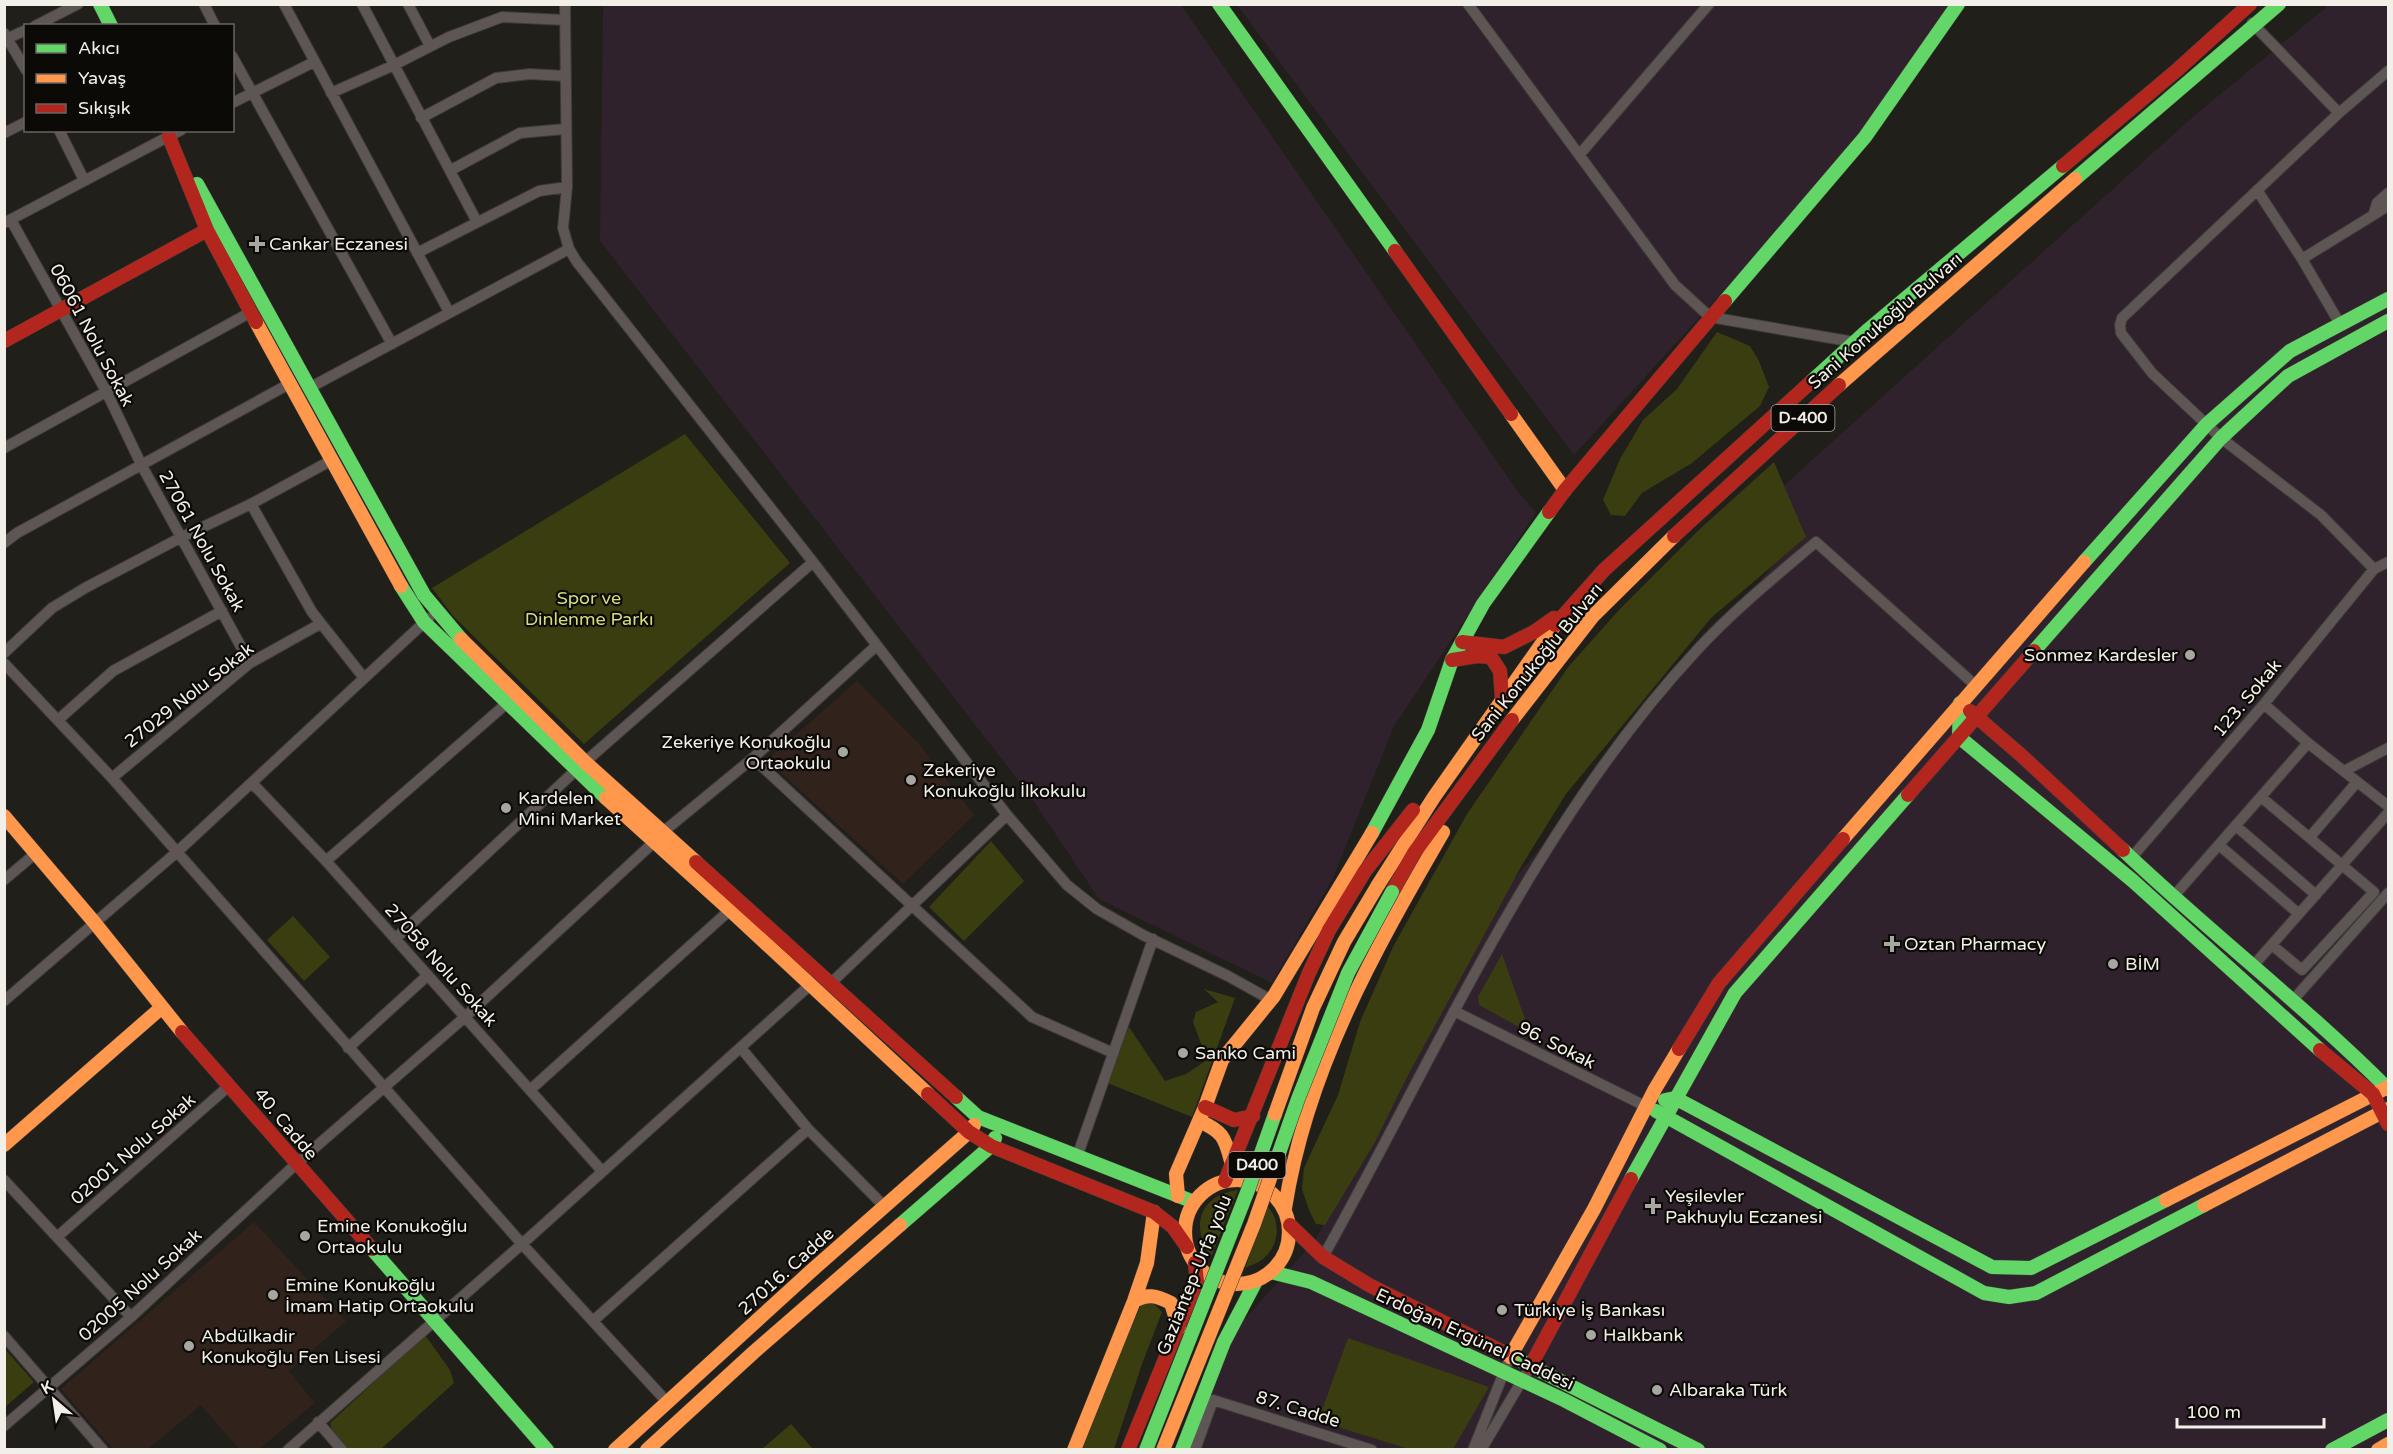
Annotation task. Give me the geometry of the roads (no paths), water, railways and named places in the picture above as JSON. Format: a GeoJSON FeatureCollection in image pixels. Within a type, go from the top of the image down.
{"type":"FeatureCollection","features":[{"type":"Feature","properties":{"kind":"main road"},"geometry":{"type":"LineString","coordinates":[[100,4],[110,24]]}},
{"type":"Feature","properties":{"kind":"main road"},"geometry":{"type":"LineString","coordinates":[[1219,4],[1565,490]]}},
{"type":"Feature","properties":{"kind":"main road"},"geometry":{"type":"LineString","coordinates":[[1178,1196],[1176,1174],[1205,1107],[1222,1060],[1270,1000],[1295,963],[1374,830],[1428,730],[1452,660],[1483,604],[1565,490],[1865,137],[1958,4]]}},
{"type":"Feature","properties":{"kind":"main road","name":"Sani Konukoğlu Bulvarı"},"geometry":{"type":"LineString","coordinates":[[1392,892],[1414,853],[1501,734],[1593,616],[1642,566],[1881,346],[2279,4]]}},
{"type":"Feature","properties":{"kind":"main road","name":"Sani Konukoğlu Bulvarı"},"geometry":{"type":"LineString","coordinates":[[1378,885],[1434,797],[1502,698],[1571,606],[1605,570],[1855,342],[2177,70],[2248,6]]}},
{"type":"Feature","properties":{"kind":"main road"},"geometry":{"type":"LineString","coordinates":[[172,133],[207,230],[289,384],[411,604],[424,622],[506,704],[663,832],[978,1118],[1194,1202]]}},
{"type":"Feature","properties":{"kind":"main road"},"geometry":{"type":"LineString","coordinates":[[172,133],[309,388],[424,595],[436,612],[653,843],[730,910],[969,1132],[991,1146],[1154,1212],[1173,1227],[1195,1263],[1207,1275],[1222,1282],[1239,1284],[1256,1281],[1271,1272],[1286,1250],[1290,1225],[1284,1208],[1274,1194],[1260,1184],[1235,1178],[1209,1188],[1194,1202],[1188,1214],[1185,1231],[1187,1247]]}},
{"type":"Feature","properties":{"kind":"main road"},"geometry":{"type":"LineString","coordinates":[[4,341],[207,230]]}},
{"type":"Feature","properties":{"kind":"main road"},"geometry":{"type":"LineString","coordinates":[[1510,1357],[1594,1209],[1645,1106],[1719,983],[1960,702],[2207,424],[2289,351],[2388,299]]}},
{"type":"Feature","properties":{"kind":"main road"},"geometry":{"type":"LineString","coordinates":[[1530,1366],[1665,1115],[1735,993],[2222,438],[2288,376],[2388,321]]}},
{"type":"Feature","properties":{"kind":"main road"},"geometry":{"type":"LineString","coordinates":[[1462,642],[1504,646],[1534,632],[1571,606]]}},
{"type":"Feature","properties":{"kind":"main road"},"geometry":{"type":"LineString","coordinates":[[1452,660],[1477,656],[1491,657],[1501,670],[1502,698]]}},
{"type":"Feature","properties":{"kind":"main road"},"geometry":{"type":"LineString","coordinates":[[1645,1106],[1675,1098],[1992,1268],[2031,1268],[2388,1088],[2293,1000],[2173,897],[2132,857],[1960,702]]}},
{"type":"Feature","properties":{"kind":"main road"},"geometry":{"type":"LineString","coordinates":[[1959,737],[1960,702]]}},
{"type":"Feature","properties":{"kind":"main road"},"geometry":{"type":"LineString","coordinates":[[1225,1181],[1231,1161],[1253,1116],[1315,964],[1339,913],[1383,848],[1453,757],[1492,712]]}},
{"type":"Feature","properties":{"kind":"main road"},"geometry":{"type":"LineString","coordinates":[[1284,1208],[1294,1152],[1337,1030],[1382,941],[1501,734]]}},
{"type":"Feature","properties":{"kind":"main road"},"geometry":{"type":"LineString","coordinates":[[1645,1106],[1984,1293],[2008,1297],[2037,1293],[2386,1115],[2373,1094],[2326,1056],[2133,881],[1959,737]]}},
{"type":"Feature","properties":{"kind":"main road","name":"40. Cadde"},"geometry":{"type":"LineString","coordinates":[[4,816],[94,922],[161,1008],[434,1319],[539,1447]]}},
{"type":"Feature","properties":{"kind":"main road","name":"Gaziantep-Urfa yolu"},"geometry":{"type":"LineString","coordinates":[[1146,1449],[1248,1190],[1314,1008],[1344,942],[1378,885]]}},
{"type":"Feature","properties":{"kind":"main road","name":"Gaziantep-Urfa yolu"},"geometry":{"type":"LineString","coordinates":[[1163,1449],[1254,1224],[1329,1016],[1348,973],[1392,892]]}},
{"type":"Feature","properties":{"kind":"main road"},"geometry":{"type":"LineString","coordinates":[[4,1145],[161,1008]]}},
{"type":"Feature","properties":{"kind":"main road"},"geometry":{"type":"LineString","coordinates":[[1205,1107],[1226,1118],[1240,1122],[1253,1116]]}},
{"type":"Feature","properties":{"kind":"main road","name":"27016. Cadde"},"geometry":{"type":"LineString","coordinates":[[615,1449],[969,1132],[978,1118]]}},
{"type":"Feature","properties":{"kind":"main road"},"geometry":{"type":"LineString","coordinates":[[1199,1121],[1220,1132],[1224,1137],[1231,1161]]}},
{"type":"Feature","properties":{"kind":"main road"},"geometry":{"type":"LineString","coordinates":[[647,1449],[754,1352],[991,1146],[1000,1128]]}},
{"type":"Feature","properties":{"kind":"main road"},"geometry":{"type":"LineString","coordinates":[[1074,1449],[1147,1263],[1154,1212]]}},
{"type":"Feature","properties":{"kind":"main road"},"geometry":{"type":"LineString","coordinates":[[1290,1225],[1323,1257],[1429,1317],[1698,1449]]}},
{"type":"Feature","properties":{"kind":"main road"},"geometry":{"type":"LineString","coordinates":[[1128,1449],[1197,1281],[1195,1263]]}},
{"type":"Feature","properties":{"kind":"main road","name":"Erdoğan Ergünel Caddesi"},"geometry":{"type":"LineString","coordinates":[[1271,1272],[1311,1282],[1564,1400],[1660,1449]]}},
{"type":"Feature","properties":{"kind":"main road"},"geometry":{"type":"LineString","coordinates":[[1182,1449],[1224,1342],[1256,1281]]}},
{"type":"Feature","properties":{"kind":"main road"},"geometry":{"type":"LineString","coordinates":[[1134,1301],[1153,1294],[1171,1303],[1179,1328]]}},
{"type":"Feature","properties":{"kind":"main road"},"geometry":{"type":"LineString","coordinates":[[2331,1449],[2388,1420]]}},
{"type":"Feature","properties":{"kind":"main road"},"geometry":{"type":"LineString","coordinates":[[2378,1449],[2388,1444]]}},
{"type":"Feature","properties":{"kind":"street"},"geometry":{"type":"LineString","coordinates":[[39,24],[78,4]]}},
{"type":"Feature","properties":{"kind":"street"},"geometry":{"type":"LineString","coordinates":[[204,4],[214,24]]}},
{"type":"Feature","properties":{"kind":"street"},"geometry":{"type":"LineString","coordinates":[[284,4],[449,312]]}},
{"type":"Feature","properties":{"kind":"street"},"geometry":{"type":"LineString","coordinates":[[408,4],[430,46]]}},
{"type":"Feature","properties":{"kind":"street"},"geometry":{"type":"LineString","coordinates":[[565,4],[567,187],[563,228],[569,249],[577,262],[813,562],[1007,815],[1067,885],[1098,909],[1270,1000]]}},
{"type":"Feature","properties":{"kind":"street"},"geometry":{"type":"LineString","coordinates":[[1467,4],[1675,285],[1710,317],[1855,342]]}},
{"type":"Feature","properties":{"kind":"street"},"geometry":{"type":"LineString","coordinates":[[1580,154],[1709,4]]}},
{"type":"Feature","properties":{"kind":"street"},"geometry":{"type":"LineString","coordinates":[[367,6],[392,66],[451,170],[477,222]]}},
{"type":"Feature","properties":{"kind":"street"},"geometry":{"type":"LineString","coordinates":[[2248,6],[2254,27],[2339,113]]}},
{"type":"Feature","properties":{"kind":"street"},"geometry":{"type":"LineString","coordinates":[[331,93],[449,37],[502,17],[566,20]]}},
{"type":"Feature","properties":{"kind":"street"},"geometry":{"type":"LineString","coordinates":[[24,31],[6,37],[24,66]]}},
{"type":"Feature","properties":{"kind":"street"},"geometry":{"type":"LineString","coordinates":[[234,59],[392,344]]}},
{"type":"Feature","properties":{"kind":"street"},"geometry":{"type":"LineString","coordinates":[[234,102],[314,62]]}},
{"type":"Feature","properties":{"kind":"street"},"geometry":{"type":"LineString","coordinates":[[2374,569],[2321,515],[2222,438],[2145,365],[2121,333],[2120,325],[2122,318],[2339,113],[2388,71]]}},
{"type":"Feature","properties":{"kind":"street"},"geometry":{"type":"LineString","coordinates":[[421,118],[496,78],[530,74],[566,76]]}},
{"type":"Feature","properties":{"kind":"street"},"geometry":{"type":"LineString","coordinates":[[4,133],[24,123]]}},
{"type":"Feature","properties":{"kind":"street"},"geometry":{"type":"LineString","coordinates":[[451,170],[520,133],[566,129]]}},
{"type":"Feature","properties":{"kind":"street"},"geometry":{"type":"LineString","coordinates":[[60,132],[84,180]]}},
{"type":"Feature","properties":{"kind":"street"},"geometry":{"type":"LineString","coordinates":[[8,222],[172,133]]}},
{"type":"Feature","properties":{"kind":"street"},"geometry":{"type":"LineString","coordinates":[[417,253],[539,192],[567,187]]}},
{"type":"Feature","properties":{"kind":"street"},"geometry":{"type":"LineString","coordinates":[[2258,190],[2340,324]]}},
{"type":"Feature","properties":{"kind":"street"},"geometry":{"type":"LineString","coordinates":[[2374,213],[2377,202],[2388,193]]}},
{"type":"Feature","properties":{"kind":"street"},"geometry":{"type":"LineString","coordinates":[[2302,259],[2388,206]]}},
{"type":"Feature","properties":{"kind":"street","name":"06061 Nolu Sokak"},"geometry":{"type":"LineString","coordinates":[[8,222],[106,392],[142,466]]}},
{"type":"Feature","properties":{"kind":"street"},"geometry":{"type":"LineString","coordinates":[[309,388],[569,249]]}},
{"type":"Feature","properties":{"kind":"street"},"geometry":{"type":"LineString","coordinates":[[4,448],[251,312]]}},
{"type":"Feature","properties":{"kind":"street"},"geometry":{"type":"LineString","coordinates":[[4,543],[17,533],[289,384]]}},
{"type":"Feature","properties":{"kind":"street"},"geometry":{"type":"LineString","coordinates":[[4,654],[52,609],[85,588],[332,460]]}},
{"type":"Feature","properties":{"kind":"street","name":"27061 Nolu Sokak"},"geometry":{"type":"LineString","coordinates":[[142,466],[250,663]]}},
{"type":"Feature","properties":{"kind":"street"},"geometry":{"type":"LineString","coordinates":[[251,504],[320,624],[364,678]]}},
{"type":"Feature","properties":{"kind":"street"},"geometry":{"type":"LineString","coordinates":[[1323,1257],[1478,966],[1553,841],[1618,747],[1699,648],[1754,596],[1816,542],[1975,685]]}},
{"type":"Feature","properties":{"kind":"street"},"geometry":{"type":"LineString","coordinates":[[395,939],[580,766],[813,562]]}},
{"type":"Feature","properties":{"kind":"street","name":"123. Sokak"},"geometry":{"type":"LineString","coordinates":[[2132,857],[2264,705],[2374,569],[2388,562]]}},
{"type":"Feature","properties":{"kind":"street"},"geometry":{"type":"LineString","coordinates":[[58,720],[113,670],[222,611]]}},
{"type":"Feature","properties":{"kind":"street"},"geometry":{"type":"LineString","coordinates":[[4,1001],[177,852],[436,612]]}},
{"type":"Feature","properties":{"kind":"street","name":"27029 Nolu Sokak"},"geometry":{"type":"LineString","coordinates":[[112,778],[250,663],[320,624]]}},
{"type":"Feature","properties":{"kind":"street"},"geometry":{"type":"LineString","coordinates":[[663,832],[753,758],[876,646]]}},
{"type":"Feature","properties":{"kind":"street"},"geometry":{"type":"LineString","coordinates":[[4,663],[112,778],[522,1244],[668,1402]]}},
{"type":"Feature","properties":{"kind":"street"},"geometry":{"type":"LineString","coordinates":[[326,861],[506,704]]}},
{"type":"Feature","properties":{"kind":"street"},"geometry":{"type":"LineString","coordinates":[[2264,705],[2388,806]]}},
{"type":"Feature","properties":{"kind":"street"},"geometry":{"type":"LineString","coordinates":[[2173,897],[2308,743]]}},
{"type":"Feature","properties":{"kind":"street"},"geometry":{"type":"LineString","coordinates":[[2344,771],[2388,748]]}},
{"type":"Feature","properties":{"kind":"street"},"geometry":{"type":"LineString","coordinates":[[753,758],[1032,1017],[1112,1052]]}},
{"type":"Feature","properties":{"kind":"street"},"geometry":{"type":"LineString","coordinates":[[2310,837],[2357,782]]}},
{"type":"Feature","properties":{"kind":"street","name":"27058 Nolu Sokak"},"geometry":{"type":"LineString","coordinates":[[252,783],[326,861],[602,1171]]}},
{"type":"Feature","properties":{"kind":"street"},"geometry":{"type":"LineString","coordinates":[[2261,796],[2374,892],[2301,970],[2272,945]]}},
{"type":"Feature","properties":{"kind":"street"},"geometry":{"type":"LineString","coordinates":[[2252,967],[2388,813]]}},
{"type":"Feature","properties":{"kind":"street"},"geometry":{"type":"LineString","coordinates":[[831,983],[1007,815]]}},
{"type":"Feature","properties":{"kind":"street"},"geometry":{"type":"LineString","coordinates":[[2235,826],[2316,895]]}},
{"type":"Feature","properties":{"kind":"street","name":"02005 Nolu Sokak"},"geometry":{"type":"LineString","coordinates":[[4,1426],[50,1389],[296,1164],[465,1017],[653,843]]}},
{"type":"Feature","properties":{"kind":"street"},"geometry":{"type":"LineString","coordinates":[[2219,845],[2299,914]]}},
{"type":"Feature","properties":{"kind":"street"},"geometry":{"type":"LineString","coordinates":[[4,880],[36,853]]}},
{"type":"Feature","properties":{"kind":"street"},"geometry":{"type":"LineString","coordinates":[[2293,1000],[2388,893]]}},
{"type":"Feature","properties":{"kind":"street"},"geometry":{"type":"LineString","coordinates":[[530,1090],[730,910]]}},
{"type":"Feature","properties":{"kind":"street"},"geometry":{"type":"LineString","coordinates":[[1077,1156],[1152,939]]}},
{"type":"Feature","properties":{"kind":"street"},"geometry":{"type":"LineString","coordinates":[[348,1047],[428,975]]}},
{"type":"Feature","properties":{"kind":"street"},"geometry":{"type":"LineString","coordinates":[[288,1449],[522,1244],[810,985]]}},
{"type":"Feature","properties":{"kind":"street","name":"96. Sokak"},"geometry":{"type":"LineString","coordinates":[[1454,1011],[1645,1106]]}},
{"type":"Feature","properties":{"kind":"street"},"geometry":{"type":"LineString","coordinates":[[741,1048],[808,1129],[885,1207]]}},
{"type":"Feature","properties":{"kind":"street","name":"02001 Nolu Sokak"},"geometry":{"type":"LineString","coordinates":[[57,1237],[230,1085]]}},
{"type":"Feature","properties":{"kind":"street"},"geometry":{"type":"LineString","coordinates":[[593,1321],[808,1129]]}},
{"type":"Feature","properties":{"kind":"street"},"geometry":{"type":"LineString","coordinates":[[4,1180],[131,1317]]}},
{"type":"Feature","properties":{"kind":"street"},"geometry":{"type":"LineString","coordinates":[[1571,1249],[1589,1257]]}},
{"type":"Feature","properties":{"kind":"street"},"geometry":{"type":"LineString","coordinates":[[4,1336],[103,1449]]}},
{"type":"Feature","properties":{"kind":"street"},"geometry":{"type":"LineString","coordinates":[[1481,1449],[1510,1357]]}},
{"type":"Feature","properties":{"kind":"street"},"geometry":{"type":"LineString","coordinates":[[1481,1449],[1530,1366]]}},
{"type":"Feature","properties":{"kind":"street","name":"87. Cadde"},"geometry":{"type":"LineString","coordinates":[[1195,1449],[1213,1400],[1365,1448]]}},
{"type":"Feature","properties":{"kind":"street"},"geometry":{"type":"LineString","coordinates":[[318,1422],[342,1449]]}},
{"type":"Feature","properties":{"kind":"place","name":"Cankar Eczanesi"},"geometry":{"type":"Point","coordinates":[257,244]}},
{"type":"Feature","properties":{"kind":"place","name":"Sonmez Kardesler"},"geometry":{"type":"Point","coordinates":[2190,655]}},
{"type":"Feature","properties":{"kind":"place","name":"Zekeriye Konukoğlu Ortaokulu"},"geometry":{"type":"Point","coordinates":[843,752]}},
{"type":"Feature","properties":{"kind":"place","name":"Zekeriye Konukoğlu İlkokulu"},"geometry":{"type":"Point","coordinates":[911,780]}},
{"type":"Feature","properties":{"kind":"place","name":"Kardelen Mini Market"},"geometry":{"type":"Point","coordinates":[506,808]}},
{"type":"Feature","properties":{"kind":"place","name":"Oztan Pharmacy"},"geometry":{"type":"Point","coordinates":[1892,944]}},
{"type":"Feature","properties":{"kind":"place","name":"BİM"},"geometry":{"type":"Point","coordinates":[2113,964]}},
{"type":"Feature","properties":{"kind":"place","name":"Sanko Cami"},"geometry":{"type":"Point","coordinates":[1183,1053]}},
{"type":"Feature","properties":{"kind":"place","name":"Yeşilevler Pakhuylu Eczanesi"},"geometry":{"type":"Point","coordinates":[1653,1206]}},
{"type":"Feature","properties":{"kind":"place","name":"Emine Konukoğlu Ortaokulu"},"geometry":{"type":"Point","coordinates":[305,1236]}},
{"type":"Feature","properties":{"kind":"place","name":"Emine Konukoğlu İmam Hatip Ortaokulu"},"geometry":{"type":"Point","coordinates":[273,1295]}},
{"type":"Feature","properties":{"kind":"place","name":"Türkiye İş Bankası"},"geometry":{"type":"Point","coordinates":[1502,1310]}},
{"type":"Feature","properties":{"kind":"place","name":"Halkbank"},"geometry":{"type":"Point","coordinates":[1591,1335]}},
{"type":"Feature","properties":{"kind":"place","name":"Abdülkadir Konukoğlu Fen Lisesi"},"geometry":{"type":"Point","coordinates":[189,1346]}},
{"type":"Feature","properties":{"kind":"place","name":"Albaraka Türk"},"geometry":{"type":"Point","coordinates":[1657,1390]}},
{"type":"Feature","properties":{"kind":"park label","name":"Spor ve Dinlenme Parkı"},"geometry":{"type":"Point","coordinates":[589,608]}}]}
